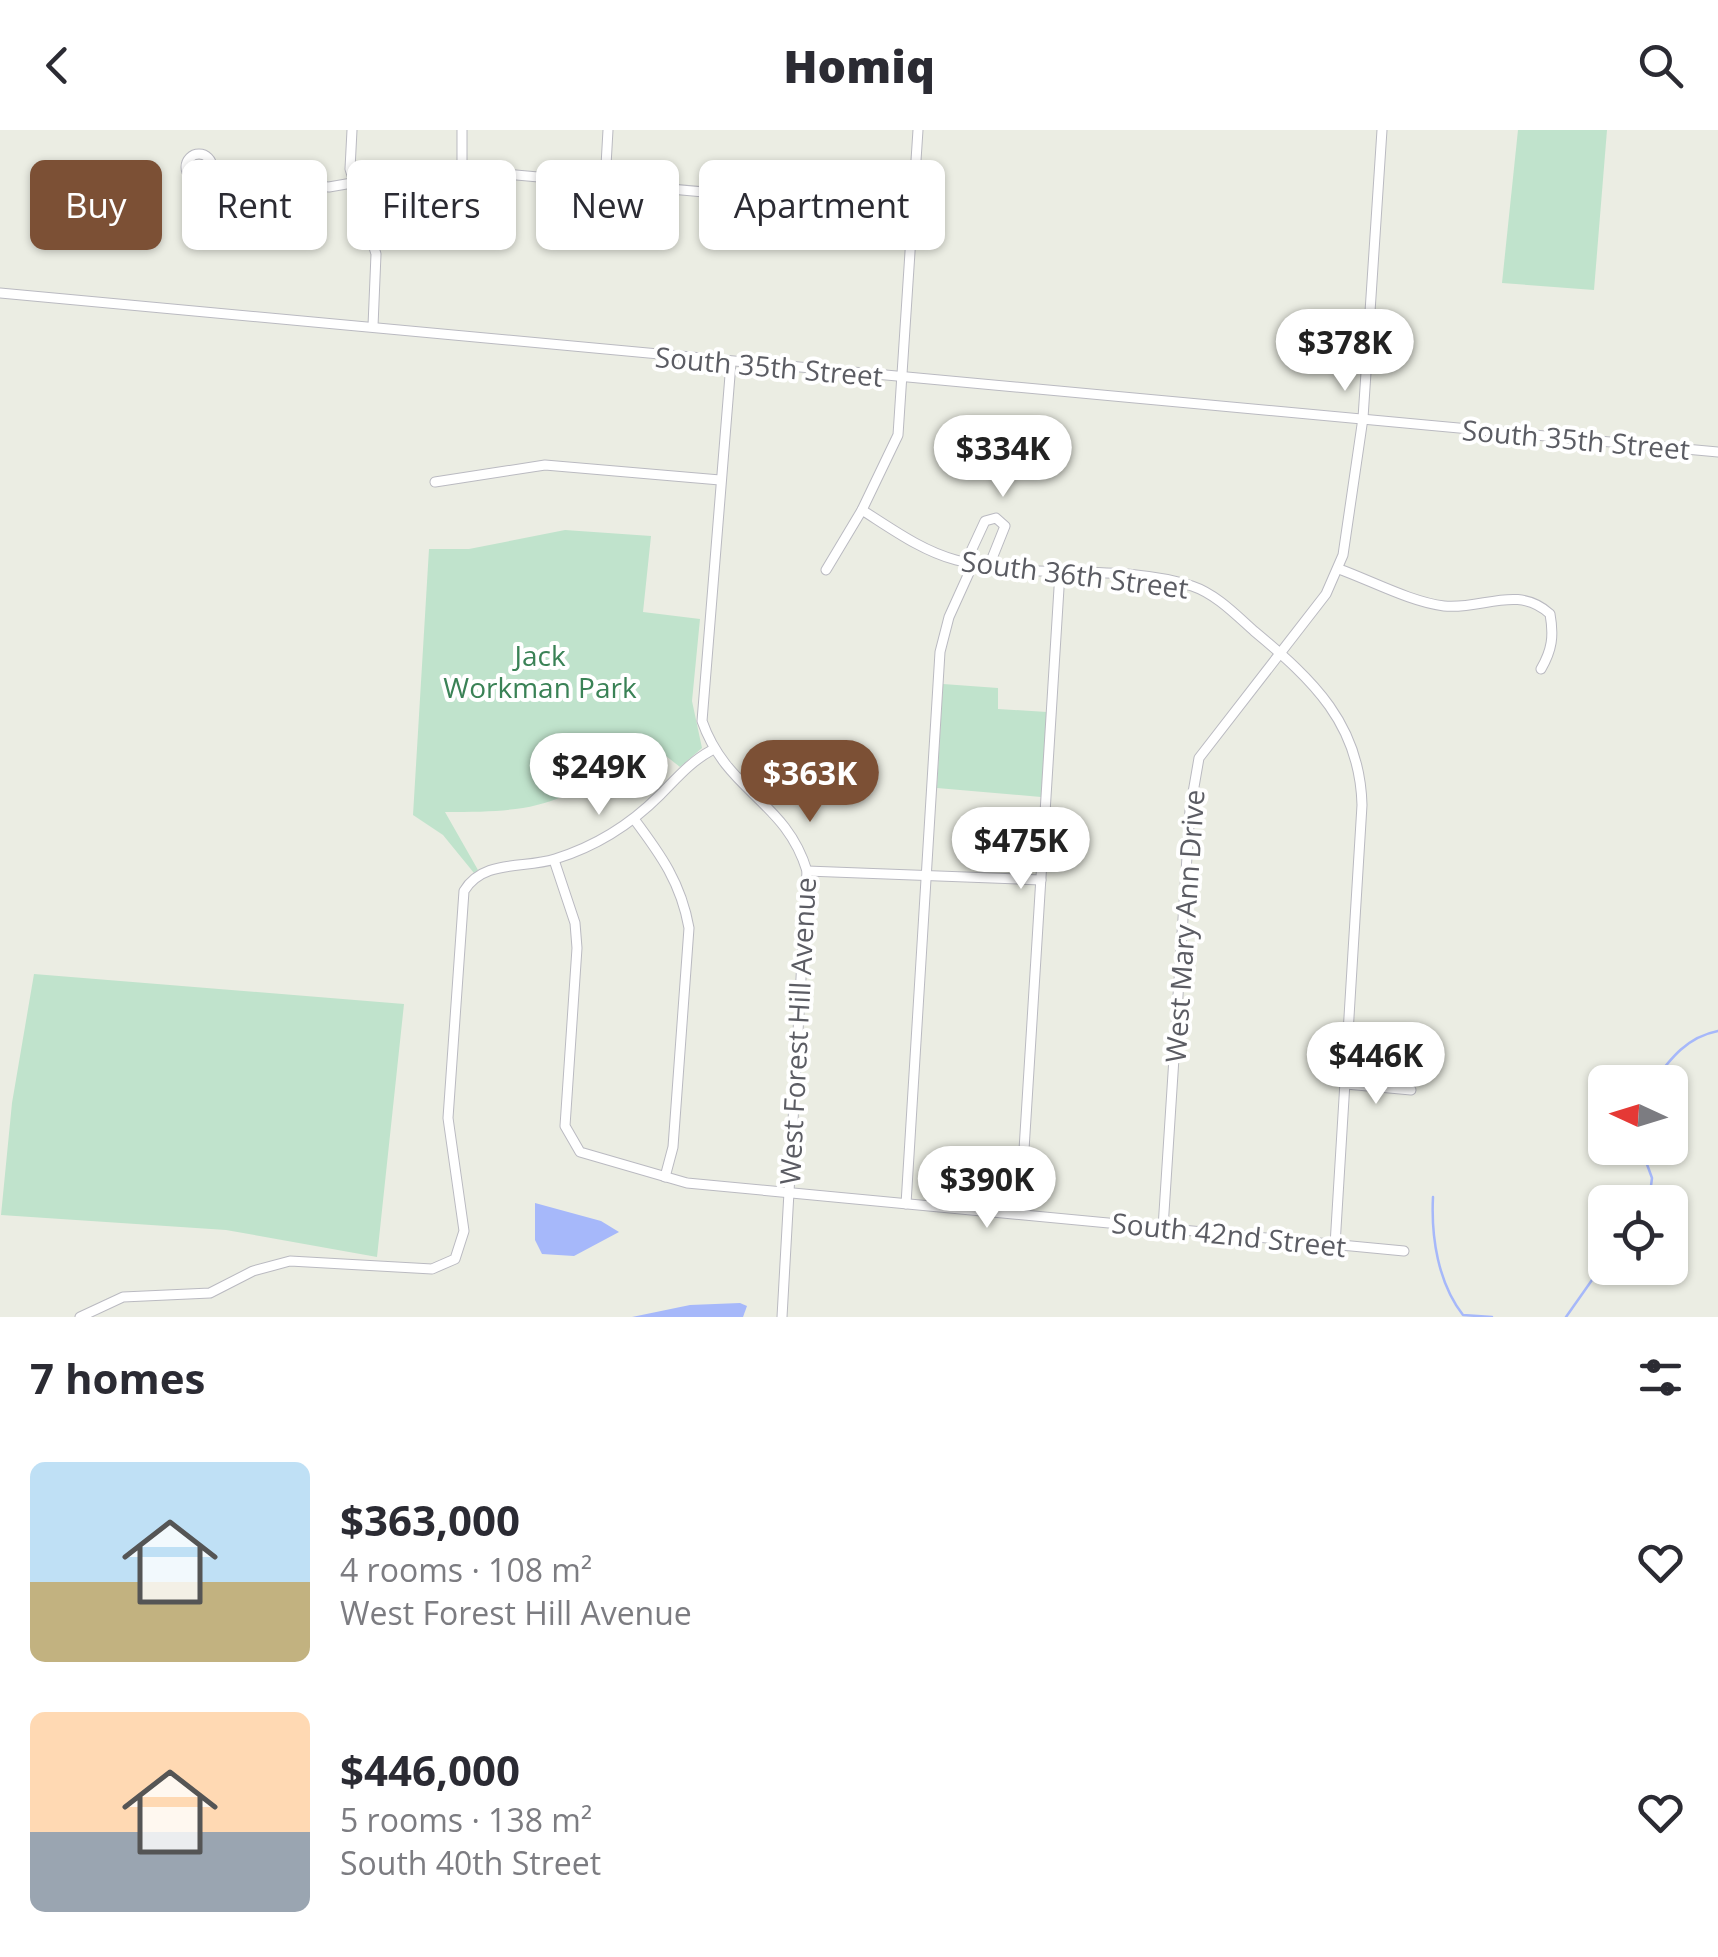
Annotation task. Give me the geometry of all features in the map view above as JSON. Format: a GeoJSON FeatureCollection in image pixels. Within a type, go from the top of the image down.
{"type":"FeatureCollection","features":[{"type":"Feature","properties":{"kind":"street"},"geometry":{"type":"LineString","coordinates":[[352,130],[352,160]]}},
{"type":"Feature","properties":{"kind":"street"},"geometry":{"type":"LineString","coordinates":[[462,130],[462,164],[473,171],[536,177]]}},
{"type":"Feature","properties":{"kind":"street"},"geometry":{"type":"LineString","coordinates":[[606,160],[608,130]]}},
{"type":"Feature","properties":{"kind":"street"},"geometry":{"type":"LineString","coordinates":[[917,160],[918,130]]}},
{"type":"Feature","properties":{"kind":"street"},"geometry":{"type":"LineString","coordinates":[[1382,130],[1363,418],[1339,569],[1444,606],[1524,598],[1538,603],[1550,614],[1553,631],[1551,652],[1540,669]]}},
{"type":"Feature","properties":{"kind":"street"},"geometry":{"type":"LineString","coordinates":[[373,326],[375,250]]}},
{"type":"Feature","properties":{"kind":"street"},"geometry":{"type":"LineString","coordinates":[[826,570],[862,510],[898,435],[912,250]]}},
{"type":"Feature","properties":{"kind":"street","name":"South 35th Street"},"geometry":{"type":"LineString","coordinates":[[0,293],[1718,452]]}},
{"type":"Feature","properties":{"kind":"street"},"geometry":{"type":"LineString","coordinates":[[80,1317],[124,1298],[210,1293],[253,1270],[290,1261],[432,1270],[455,1260],[464,1231],[448,1118],[460,908],[470,882],[479,875],[554,860],[634,819],[685,768],[712,750],[702,721],[701,697],[731,363]]}},
{"type":"Feature","properties":{"kind":"street"},"geometry":{"type":"LineString","coordinates":[[435,482],[544,466],[720,480]]}},
{"type":"Feature","properties":{"kind":"street","name":"South 36th Street"},"geometry":{"type":"LineString","coordinates":[[862,510],[928,550],[969,563],[1194,587],[1280,652],[1330,701],[1350,738],[1360,771],[1362,805],[1335,1245]]}},
{"type":"Feature","properties":{"kind":"street"},"geometry":{"type":"LineString","coordinates":[[906,1204],[941,646],[985,521],[996,518],[1004,526],[989,566]]}},
{"type":"Feature","properties":{"kind":"street","name":"West Mary Ann Drive"},"geometry":{"type":"LineString","coordinates":[[1163,1228],[1190,810],[1199,758],[1326,594],[1339,569]]}},
{"type":"Feature","properties":{"kind":"street"},"geometry":{"type":"LineString","coordinates":[[1020,1214],[1060,572]]}},
{"type":"Feature","properties":{"kind":"street","name":"West Forest Hill Avenue"},"geometry":{"type":"LineString","coordinates":[[712,750],[798,842],[807,871],[782,1317]]}},
{"type":"Feature","properties":{"kind":"street"},"geometry":{"type":"LineString","coordinates":[[634,819],[670,866],[684,897],[690,928],[673,1146],[665,1177]]}},
{"type":"Feature","properties":{"kind":"street","name":"South 42nd Street"},"geometry":{"type":"LineString","coordinates":[[554,860],[576,923],[565,1126],[580,1152],[687,1184],[1404,1251]]}},
{"type":"Feature","properties":{"kind":"street"},"geometry":{"type":"LineString","coordinates":[[807,871],[1042,880]]}},
{"type":"Feature","properties":{"kind":"street"},"geometry":{"type":"LineString","coordinates":[[1346,1084],[1411,1090]]}},
{"type":"Feature","properties":{"kind":"green space"},"geometry":{"type":"Polygon","coordinates":[[[1518,130],[1607,130],[1594,290],[1502,283],[1518,130]]]}},
{"type":"Feature","properties":{"kind":"green space","name":"Jack Workman Park"},"geometry":{"type":"Polygon","coordinates":[[[565,530],[651,536],[643,612],[700,619],[692,701],[702,748],[680,767],[642,737],[594,778],[553,800],[507,810],[445,812],[478,870],[474,873],[443,835],[413,815],[429,549],[469,549],[565,530]]]}},
{"type":"Feature","properties":{"kind":"green space"},"geometry":{"type":"Polygon","coordinates":[[[943,684],[998,688],[998,709],[1047,712],[1041,797],[937,788],[943,684]]]}},
{"type":"Feature","properties":{"kind":"green space"},"geometry":{"type":"Polygon","coordinates":[[[34,974],[404,1004],[377,1257],[226,1230],[1,1215],[12,1103],[34,974]]]}},
{"type":"Feature","properties":{"kind":"water"},"geometry":{"type":"Polygon","coordinates":[[[535,1203],[601,1221],[619,1232],[574,1256],[542,1254],[535,1240],[535,1203]]]}},
{"type":"Feature","properties":{"kind":"water"},"geometry":{"type":"Polygon","coordinates":[[[690,1305],[747,1306],[743,1317],[632,1317],[690,1305]]]}},
{"type":"Feature","properties":{"kind":"waterway"},"geometry":{"type":"LineString","coordinates":[[1667,1065],[1689,1043],[1718,1031]]}},
{"type":"Feature","properties":{"kind":"waterway"},"geometry":{"type":"LineString","coordinates":[[1647,1165],[1651,1185]]}},
{"type":"Feature","properties":{"kind":"waterway"},"geometry":{"type":"LineString","coordinates":[[1433,1197],[1435,1243],[1447,1289],[1463,1315],[1492,1317]]}},
{"type":"Feature","properties":{"kind":"waterway"},"geometry":{"type":"LineString","coordinates":[[1566,1317],[1588,1285]]}}]}
